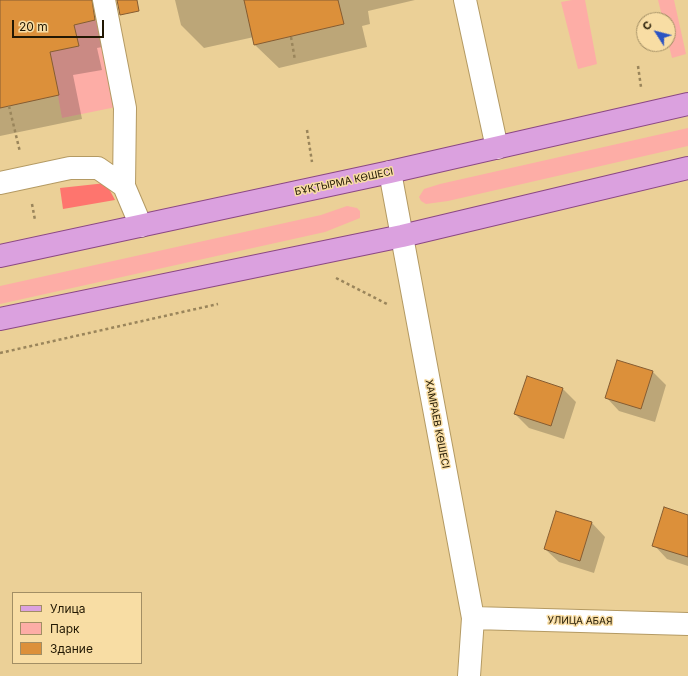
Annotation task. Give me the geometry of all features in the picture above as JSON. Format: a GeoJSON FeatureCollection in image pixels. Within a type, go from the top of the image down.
{"type":"FeatureCollection","features":[{"type":"Feature","properties":{"kind":"main road","name":"БҰҚТЫРМА КӨШЕСІ"},"geometry":{"type":"LineString","coordinates":[[0,256],[390,172],[688,104]]}},
{"type":"Feature","properties":{"kind":"main road"},"geometry":{"type":"LineString","coordinates":[[0,319],[402,236],[688,168]]}},
{"type":"Feature","properties":{"kind":"street"},"geometry":{"type":"LineString","coordinates":[[104,0],[125,108],[124,186],[141,226]]}},
{"type":"Feature","properties":{"kind":"street"},"geometry":{"type":"LineString","coordinates":[[465,0],[497,148]]}},
{"type":"Feature","properties":{"kind":"street"},"geometry":{"type":"LineString","coordinates":[[0,183],[70,168],[98,168],[124,186]]}},
{"type":"Feature","properties":{"kind":"street","name":"ХАМРАЕВ КӨШЕСІ"},"geometry":{"type":"LineString","coordinates":[[390,172],[473,618],[469,676]]}},
{"type":"Feature","properties":{"kind":"street","name":"УЛИЦА АБАЯ"},"geometry":{"type":"LineString","coordinates":[[473,618],[688,624]]}},
{"type":"Feature","properties":{"kind":"path"},"geometry":{"type":"LineString","coordinates":[[291,36],[295,60]]}},
{"type":"Feature","properties":{"kind":"path"},"geometry":{"type":"LineString","coordinates":[[638,66],[642,91]]}},
{"type":"Feature","properties":{"kind":"path"},"geometry":{"type":"LineString","coordinates":[[307,130],[313,168]]}},
{"type":"Feature","properties":{"kind":"path"},"geometry":{"type":"LineString","coordinates":[[342,276],[335,278],[417,320]]}},
{"type":"Feature","properties":{"kind":"path"},"geometry":{"type":"LineString","coordinates":[[0,353],[226,302]]}},
{"type":"Feature","properties":{"kind":"green space"},"geometry":{"type":"Polygon","coordinates":[[[585,0],[597,64],[578,69],[561,2],[585,0]]]}},
{"type":"Feature","properties":{"kind":"green space"},"geometry":{"type":"Polygon","coordinates":[[[658,0],[674,0],[686,54],[672,58],[670,52],[676,52],[676,12],[661,12],[658,0]]]}},
{"type":"Feature","properties":{"kind":"green space"},"geometry":{"type":"Polygon","coordinates":[[[97,20],[121,106],[62,118],[50,52],[79,46],[74,25],[97,20]]]}},
{"type":"Feature","properties":{"kind":"green space"},"geometry":{"type":"Polygon","coordinates":[[[688,128],[688,146],[448,201],[426,204],[421,201],[419,197],[424,189],[440,184],[688,128]]]}},
{"type":"Feature","properties":{"kind":"green space"},"geometry":{"type":"Polygon","coordinates":[[[347,206],[357,208],[360,211],[360,218],[325,232],[0,304],[0,286],[321,215],[347,206]]]}},
{"type":"Feature","properties":{"kind":"shaded area"},"geometry":{"type":"Polygon","coordinates":[[[106,183],[115,200],[63,209],[60,188],[106,183]]]}},
{"type":"Feature","properties":{"kind":"building"},"geometry":{"type":"Polygon","coordinates":[[[0,0],[92,0],[95,20],[74,25],[79,46],[50,52],[59,95],[0,108],[0,0]]]}},
{"type":"Feature","properties":{"kind":"building"},"geometry":{"type":"Polygon","coordinates":[[[117,0],[137,0],[139,11],[120,15],[117,0]]]}},
{"type":"Feature","properties":{"kind":"building"},"geometry":{"type":"Polygon","coordinates":[[[244,0],[338,0],[344,24],[254,45],[244,0]]]}},
{"type":"Feature","properties":{"kind":"building"},"geometry":{"type":"Polygon","coordinates":[[[617,360],[653,371],[641,409],[605,398],[617,360]]]}},
{"type":"Feature","properties":{"kind":"building"},"geometry":{"type":"Polygon","coordinates":[[[527,376],[563,388],[551,426],[514,414],[527,376]]]}},
{"type":"Feature","properties":{"kind":"building"},"geometry":{"type":"Polygon","coordinates":[[[664,507],[688,515],[688,557],[652,546],[664,507]]]}},
{"type":"Feature","properties":{"kind":"building"},"geometry":{"type":"Polygon","coordinates":[[[556,511],[592,522],[580,561],[544,549],[556,511]]]}}]}
